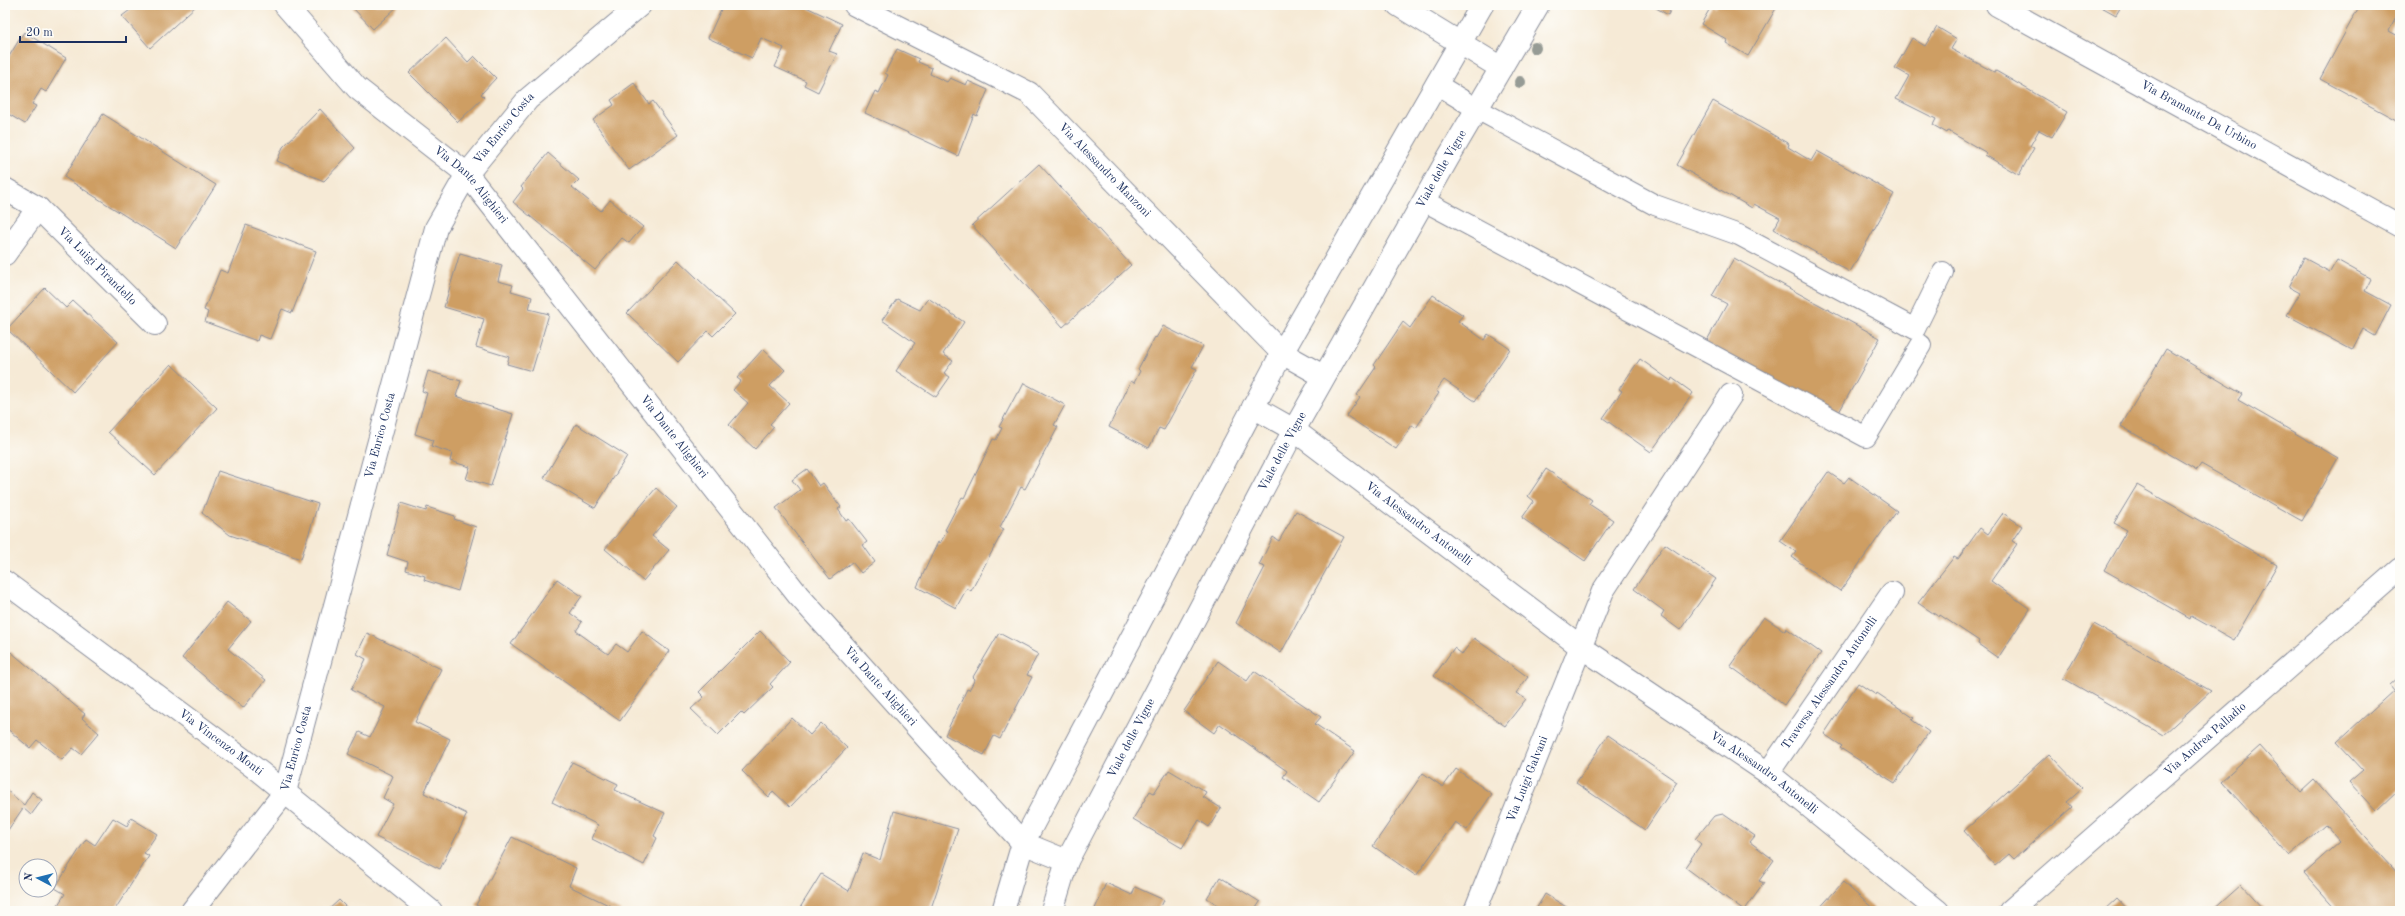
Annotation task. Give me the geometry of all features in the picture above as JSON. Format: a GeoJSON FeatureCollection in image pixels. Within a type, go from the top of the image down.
{"type":"FeatureCollection","features":[{"type":"Feature","properties":{"kind":"street","name":"Via Dante Alighieri"},"geometry":{"type":"LineString","coordinates":[[285,5],[357,88],[467,174],[798,594],[1023,843],[1067,861]]}},
{"type":"Feature","properties":{"kind":"street","name":"Via Enrico Costa"},"geometry":{"type":"LineString","coordinates":[[192,911],[285,792],[436,228],[467,174],[528,99],[640,5]]}},
{"type":"Feature","properties":{"kind":"street","name":"Via Alessandro Manzoni"},"geometry":{"type":"LineString","coordinates":[[855,5],[1029,93],[1282,353],[1323,376]]}},
{"type":"Feature","properties":{"kind":"street"},"geometry":{"type":"LineString","coordinates":[[1398,5],[1501,68]]}},
{"type":"Feature","properties":{"kind":"street"},"geometry":{"type":"LineString","coordinates":[[1003,911],[1023,843],[1253,407],[1282,353],[1482,5]]}},
{"type":"Feature","properties":{"kind":"street","name":"Viale delle Vigne"},"geometry":{"type":"LineString","coordinates":[[1052,911],[1067,861],[1294,430],[1323,376],[1538,5]]}},
{"type":"Feature","properties":{"kind":"street","name":"Via Bramante Da Urbino"},"geometry":{"type":"LineString","coordinates":[[1997,5],[2400,226]]}},
{"type":"Feature","properties":{"kind":"street","name":"Via Luigi Pirandello"},"geometry":{"type":"LineString","coordinates":[[5,189],[38,208],[155,324]]}},
{"type":"Feature","properties":{"kind":"street"},"geometry":{"type":"LineString","coordinates":[[5,254],[38,208]]}},
{"type":"Feature","properties":{"kind":"street"},"geometry":{"type":"LineString","coordinates":[[1581,647],[1603,591],[1731,395]]}},
{"type":"Feature","properties":{"kind":"street","name":"Via Alessandro Antonelli"},"geometry":{"type":"LineString","coordinates":[[1253,407],[1294,430],[1581,647],[1768,773],[1938,911]]}},
{"type":"Feature","properties":{"kind":"street","name":"Via Andrea Palladio"},"geometry":{"type":"LineString","coordinates":[[2010,911],[2400,569]]}},
{"type":"Feature","properties":{"kind":"street","name":"Via Vincenzo Monti"},"geometry":{"type":"LineString","coordinates":[[5,582],[285,792],[431,911]]}},
{"type":"Feature","properties":{"kind":"street","name":"Traversa Alessandro Antonelli"},"geometry":{"type":"LineString","coordinates":[[1768,773],[1892,593]]}},
{"type":"Feature","properties":{"kind":"street","name":"Via Luigi Galvani"},"geometry":{"type":"LineString","coordinates":[[1475,911],[1581,647]]}},
{"type":"Feature","properties":{"kind":"lane"},"geometry":{"type":"LineString","coordinates":[[1436,84],[1477,109],[1655,205],[1739,235],[1915,329],[1943,272]]}},
{"type":"Feature","properties":{"kind":"lane"},"geometry":{"type":"LineString","coordinates":[[1424,201],[1866,437],[1921,345]]}},
{"type":"Feature","properties":{"kind":"building"},"geometry":{"type":"Polygon","coordinates":[[[125,5],[197,5],[150,48],[122,16],[130,10],[125,5]]]}},
{"type":"Feature","properties":{"kind":"building"},"geometry":{"type":"Polygon","coordinates":[[[350,5],[399,5],[373,29],[350,5]]]}},
{"type":"Feature","properties":{"kind":"building"},"geometry":{"type":"Polygon","coordinates":[[[723,5],[802,5],[842,24],[829,51],[837,54],[818,92],[804,85],[806,81],[775,67],[784,48],[761,38],[752,58],[708,38],[723,5]]]}},
{"type":"Feature","properties":{"kind":"building"},"geometry":{"type":"Polygon","coordinates":[[[1651,5],[1673,5],[1668,15],[1651,5]]]}},
{"type":"Feature","properties":{"kind":"building"},"geometry":{"type":"Polygon","coordinates":[[[1712,5],[1716,7],[1717,5],[1778,5],[1748,56],[1726,43],[1727,40],[1701,24],[1712,5]]]}},
{"type":"Feature","properties":{"kind":"building"},"geometry":{"type":"Polygon","coordinates":[[[2098,5],[2122,5],[2116,15],[2098,5]]]}},
{"type":"Feature","properties":{"kind":"building"},"geometry":{"type":"Polygon","coordinates":[[[2360,5],[2391,5],[2400,10],[2389,31],[2400,37],[2400,122],[2320,79],[2360,5]]]}},
{"type":"Feature","properties":{"kind":"building"},"geometry":{"type":"Polygon","coordinates":[[[1937,27],[1957,39],[1951,49],[1994,72],[1996,71],[2067,112],[2052,137],[2039,130],[2030,146],[2034,148],[2019,175],[1985,155],[1987,153],[1948,131],[1947,133],[1933,125],[1936,119],[1896,99],[1909,76],[1895,68],[1912,38],[1925,46],[1937,27]]]}},
{"type":"Feature","properties":{"kind":"building"},"geometry":{"type":"Polygon","coordinates":[[[24,32],[66,58],[46,92],[41,89],[32,104],[36,106],[25,124],[5,112],[5,56],[8,58],[24,32]]]}},
{"type":"Feature","properties":{"kind":"building"},"geometry":{"type":"Polygon","coordinates":[[[446,38],[468,62],[474,56],[496,78],[481,94],[484,97],[458,122],[409,73],[446,38]]]}},
{"type":"Feature","properties":{"kind":"building"},"geometry":{"type":"Polygon","coordinates":[[[897,49],[919,59],[918,62],[932,68],[930,74],[947,82],[950,78],[966,85],[968,81],[988,90],[977,116],[974,114],[958,156],[865,113],[875,91],[879,93],[888,75],[885,73],[897,49]]]}},
{"type":"Feature","properties":{"kind":"building"},"geometry":{"type":"Polygon","coordinates":[[[634,83],[649,104],[653,101],[678,135],[629,170],[593,120],[614,105],[611,100],[634,83]]]}},
{"type":"Feature","properties":{"kind":"building"},"geometry":{"type":"Polygon","coordinates":[[[1713,101],[1789,144],[1788,147],[1811,161],[1817,151],[1894,194],[1850,272],[1774,229],[1780,218],[1754,204],[1752,208],[1677,165],[1713,101]]]}},
{"type":"Feature","properties":{"kind":"building"},"geometry":{"type":"Polygon","coordinates":[[[320,109],[355,148],[324,181],[277,161],[283,147],[320,109]]]}},
{"type":"Feature","properties":{"kind":"building"},"geometry":{"type":"Polygon","coordinates":[[[103,114],[216,185],[176,248],[64,177],[103,114]]]}},
{"type":"Feature","properties":{"kind":"building"},"geometry":{"type":"Polygon","coordinates":[[[548,153],[579,180],[572,187],[601,211],[610,200],[643,227],[629,243],[622,238],[595,270],[513,202],[523,189],[521,187],[548,153]]]}},
{"type":"Feature","properties":{"kind":"building"},"geometry":{"type":"Polygon","coordinates":[[[1039,164],[1131,265],[1063,327],[972,225],[1039,164]]]}},
{"type":"Feature","properties":{"kind":"building"},"geometry":{"type":"Polygon","coordinates":[[[246,225],[316,251],[292,313],[282,309],[270,339],[259,335],[257,341],[205,322],[208,312],[204,310],[220,270],[228,273],[246,225]]]}},
{"type":"Feature","properties":{"kind":"building"},"geometry":{"type":"Polygon","coordinates":[[[460,253],[502,265],[498,281],[513,285],[511,291],[532,297],[529,309],[549,314],[532,371],[507,364],[509,357],[476,347],[484,319],[444,307],[460,253]]]}},
{"type":"Feature","properties":{"kind":"building"},"geometry":{"type":"Polygon","coordinates":[[[1734,258],[1880,338],[1838,414],[1705,344],[1727,304],[1712,296],[1734,258]]]}},
{"type":"Feature","properties":{"kind":"building"},"geometry":{"type":"Polygon","coordinates":[[[2304,258],[2330,272],[2337,260],[2371,279],[2365,291],[2391,305],[2375,336],[2363,329],[2352,350],[2287,315],[2300,293],[2289,287],[2304,258]]]}},
{"type":"Feature","properties":{"kind":"building"},"geometry":{"type":"Polygon","coordinates":[[[678,260],[735,314],[713,336],[708,331],[678,362],[627,313],[678,260]]]}},
{"type":"Feature","properties":{"kind":"building"},"geometry":{"type":"Polygon","coordinates":[[[45,288],[66,308],[73,301],[118,342],[73,392],[7,329],[45,288]]]}},
{"type":"Feature","properties":{"kind":"building"},"geometry":{"type":"Polygon","coordinates":[[[1433,295],[1463,315],[1458,321],[1484,340],[1488,334],[1510,349],[1475,401],[1444,380],[1436,391],[1439,393],[1416,428],[1412,425],[1396,449],[1347,416],[1360,397],[1357,395],[1376,367],[1374,365],[1403,322],[1410,328],[1433,295]]]}},
{"type":"Feature","properties":{"kind":"building"},"geometry":{"type":"Polygon","coordinates":[[[928,298],[964,322],[943,354],[953,361],[944,373],[950,377],[936,397],[896,371],[915,343],[882,320],[897,299],[920,310],[928,298]]]}},
{"type":"Feature","properties":{"kind":"building"},"geometry":{"type":"Polygon","coordinates":[[[1163,326],[1203,346],[1192,367],[1197,369],[1164,430],[1159,428],[1149,448],[1109,427],[1131,381],[1134,383],[1140,371],[1138,369],[1155,337],[1156,338],[1163,326]]]}},
{"type":"Feature","properties":{"kind":"building"},"geometry":{"type":"Polygon","coordinates":[[[763,349],[785,370],[770,386],[789,403],[770,424],[774,427],[755,449],[729,425],[748,403],[733,390],[741,381],[737,378],[763,349]]]}},
{"type":"Feature","properties":{"kind":"building"},"geometry":{"type":"Polygon","coordinates":[[[2166,349],[2242,394],[2238,400],[2338,458],[2302,521],[2201,464],[2197,470],[2121,426],[2166,349]]]}},
{"type":"Feature","properties":{"kind":"building"},"geometry":{"type":"Polygon","coordinates":[[[1640,359],[1671,381],[1672,378],[1693,393],[1651,452],[1603,418],[1622,391],[1619,389],[1640,359]]]}},
{"type":"Feature","properties":{"kind":"building"},"geometry":{"type":"Polygon","coordinates":[[[171,364],[217,408],[155,475],[108,432],[171,364]]]}},
{"type":"Feature","properties":{"kind":"building"},"geometry":{"type":"Polygon","coordinates":[[[428,371],[461,381],[456,396],[513,414],[491,486],[466,479],[470,467],[450,461],[452,453],[431,446],[433,440],[415,434],[427,393],[422,391],[428,371]]]}},
{"type":"Feature","properties":{"kind":"building"},"geometry":{"type":"Polygon","coordinates":[[[1024,383],[1065,405],[1054,425],[1058,427],[1025,489],[1021,487],[1000,527],[1004,529],[971,591],[967,588],[956,608],[917,587],[938,542],[940,543],[947,531],[945,530],[962,497],[964,498],[993,439],[996,440],[1002,428],[999,427],[1024,383]]]}},
{"type":"Feature","properties":{"kind":"building"},"geometry":{"type":"Polygon","coordinates":[[[576,424],[627,456],[595,508],[544,478],[576,424]]]}},
{"type":"Feature","properties":{"kind":"building"},"geometry":{"type":"Polygon","coordinates":[[[807,469],[819,486],[823,483],[841,507],[838,509],[846,521],[849,519],[867,542],[863,545],[875,562],[861,573],[852,562],[830,579],[776,508],[800,490],[792,480],[807,469]]]}},
{"type":"Feature","properties":{"kind":"building"},"geometry":{"type":"Polygon","coordinates":[[[1546,469],[1592,500],[1589,504],[1613,520],[1585,561],[1522,518],[1534,501],[1528,496],[1546,469]]]}},
{"type":"Feature","properties":{"kind":"building"},"geometry":{"type":"Polygon","coordinates":[[[218,471],[318,504],[301,559],[230,535],[202,513],[218,471]]]}},
{"type":"Feature","properties":{"kind":"building"},"geometry":{"type":"Polygon","coordinates":[[[1828,472],[1844,483],[1849,477],[1897,511],[1840,591],[1792,557],[1796,552],[1780,541],[1828,472]]]}},
{"type":"Feature","properties":{"kind":"building"},"geometry":{"type":"Polygon","coordinates":[[[2137,485],[2277,565],[2234,640],[2191,616],[2190,619],[2104,570],[2127,530],[2114,523],[2137,485]]]}},
{"type":"Feature","properties":{"kind":"building"},"geometry":{"type":"Polygon","coordinates":[[[656,488],[677,507],[652,536],[669,550],[643,581],[605,549],[656,488]]]}},
{"type":"Feature","properties":{"kind":"building"},"geometry":{"type":"Polygon","coordinates":[[[401,503],[426,511],[427,507],[455,516],[454,519],[476,527],[458,591],[424,580],[425,576],[406,570],[408,562],[387,555],[401,503]]]}},
{"type":"Feature","properties":{"kind":"building"},"geometry":{"type":"Polygon","coordinates":[[[1296,511],[1344,537],[1281,653],[1236,623],[1265,567],[1259,565],[1273,537],[1279,541],[1296,511]]]}},
{"type":"Feature","properties":{"kind":"building"},"geometry":{"type":"Polygon","coordinates":[[[2003,513],[2022,526],[2012,541],[2017,544],[1991,581],[2030,609],[1998,658],[1978,644],[1979,641],[1940,615],[1939,617],[1918,603],[1954,557],[1958,559],[1980,528],[1988,534],[2003,513]]]}},
{"type":"Feature","properties":{"kind":"building"},"geometry":{"type":"Polygon","coordinates":[[[1665,544],[1716,579],[1680,630],[1661,616],[1664,611],[1634,589],[1665,544]]]}},
{"type":"Feature","properties":{"kind":"building"},"geometry":{"type":"Polygon","coordinates":[[[557,579],[582,596],[570,613],[582,622],[576,631],[608,654],[616,644],[627,652],[642,631],[669,651],[620,721],[511,644],[557,579]]]}},
{"type":"Feature","properties":{"kind":"building"},"geometry":{"type":"Polygon","coordinates":[[[227,602],[251,621],[228,649],[266,680],[243,708],[182,658],[227,602]]]}},
{"type":"Feature","properties":{"kind":"building"},"geometry":{"type":"Polygon","coordinates":[[[1764,617],[1785,631],[1786,628],[1821,653],[1784,705],[1730,666],[1764,617]]]}},
{"type":"Feature","properties":{"kind":"building"},"geometry":{"type":"Polygon","coordinates":[[[2094,624],[2211,691],[2163,735],[2063,678],[2094,624]]]}},
{"type":"Feature","properties":{"kind":"building"},"geometry":{"type":"Polygon","coordinates":[[[760,631],[790,662],[770,684],[773,687],[744,715],[741,712],[718,735],[691,709],[704,697],[699,692],[760,631]]]}},
{"type":"Feature","properties":{"kind":"building"},"geometry":{"type":"Polygon","coordinates":[[[367,633],[441,669],[415,722],[450,739],[424,793],[467,814],[440,869],[376,837],[393,804],[383,798],[393,776],[348,754],[359,732],[370,737],[385,707],[351,690],[366,659],[357,654],[367,633]]]}},
{"type":"Feature","properties":{"kind":"building"},"geometry":{"type":"Polygon","coordinates":[[[999,633],[1038,654],[1027,675],[1032,677],[1000,739],[994,736],[984,755],[945,735],[967,689],[969,690],[975,679],[973,677],[999,633]]]}},
{"type":"Feature","properties":{"kind":"building"},"geometry":{"type":"Polygon","coordinates":[[[1474,638],[1528,677],[1516,693],[1526,699],[1505,726],[1434,676],[1454,648],[1462,654],[1474,638]]]}},
{"type":"Feature","properties":{"kind":"building"},"geometry":{"type":"Polygon","coordinates":[[[11,652],[85,714],[82,718],[99,733],[81,754],[73,748],[62,760],[37,740],[30,748],[5,727],[5,654],[7,656],[11,652]]]}},
{"type":"Feature","properties":{"kind":"building"},"geometry":{"type":"Polygon","coordinates":[[[1218,661],[1247,681],[1254,671],[1321,717],[1315,724],[1355,751],[1319,802],[1283,777],[1287,771],[1220,724],[1214,733],[1184,711],[1218,661]]]}},
{"type":"Feature","properties":{"kind":"building"},"geometry":{"type":"Polygon","coordinates":[[[2400,676],[2400,788],[2376,811],[2349,782],[2363,770],[2337,742],[2394,690],[2390,685],[2400,676]]]}},
{"type":"Feature","properties":{"kind":"building"},"geometry":{"type":"Polygon","coordinates":[[[1858,683],[1876,695],[1877,693],[1914,718],[1912,720],[1929,732],[1895,783],[1840,748],[1842,746],[1824,734],[1858,683]]]}},
{"type":"Feature","properties":{"kind":"building"},"geometry":{"type":"Polygon","coordinates":[[[792,718],[810,735],[821,723],[847,748],[790,807],[773,791],[769,797],[742,771],[792,718]]]}},
{"type":"Feature","properties":{"kind":"building"},"geometry":{"type":"Polygon","coordinates":[[[1608,735],[1677,782],[1645,830],[1576,783],[1608,735]]]}},
{"type":"Feature","properties":{"kind":"building"},"geometry":{"type":"Polygon","coordinates":[[[2260,746],[2301,792],[2314,780],[2400,876],[2400,911],[2338,911],[2304,873],[2340,841],[2325,824],[2289,856],[2221,781],[2260,746]]]}},
{"type":"Feature","properties":{"kind":"building"},"geometry":{"type":"Polygon","coordinates":[[[2049,754],[2082,788],[2067,801],[2072,807],[2014,859],[2009,854],[1995,866],[1964,831],[2049,754]]]}},
{"type":"Feature","properties":{"kind":"building"},"geometry":{"type":"Polygon","coordinates":[[[572,762],[618,784],[615,790],[665,813],[654,836],[657,838],[644,865],[592,839],[598,825],[552,802],[572,762]]]}},
{"type":"Feature","properties":{"kind":"building"},"geometry":{"type":"Polygon","coordinates":[[[1456,769],[1492,794],[1467,830],[1455,822],[1416,876],[1373,846],[1423,773],[1443,787],[1456,769]]]}},
{"type":"Feature","properties":{"kind":"building"},"geometry":{"type":"Polygon","coordinates":[[[1169,770],[1206,792],[1203,797],[1221,808],[1209,827],[1199,820],[1182,848],[1133,819],[1150,791],[1154,793],[1169,770]]]}},
{"type":"Feature","properties":{"kind":"building"},"geometry":{"type":"Polygon","coordinates":[[[5,789],[24,805],[32,792],[42,800],[31,815],[23,808],[8,830],[5,827],[5,789]]]}},
{"type":"Feature","properties":{"kind":"building"},"geometry":{"type":"Polygon","coordinates":[[[894,811],[958,829],[930,911],[798,911],[821,874],[849,891],[863,853],[880,860],[894,811]]]}},
{"type":"Feature","properties":{"kind":"building"},"geometry":{"type":"Polygon","coordinates":[[[1723,814],[1755,836],[1750,842],[1774,860],[1759,881],[1764,883],[1744,911],[1685,867],[1701,844],[1695,839],[1714,816],[1723,814]]]}},
{"type":"Feature","properties":{"kind":"building"},"geometry":{"type":"Polygon","coordinates":[[[113,818],[127,826],[131,818],[157,834],[144,853],[149,856],[114,911],[54,911],[65,894],[58,890],[58,883],[86,839],[95,845],[113,818]]]}},
{"type":"Feature","properties":{"kind":"building"},"geometry":{"type":"Polygon","coordinates":[[[512,837],[576,868],[569,886],[621,911],[487,911],[476,905],[512,837]]]}},
{"type":"Feature","properties":{"kind":"building"},"geometry":{"type":"Polygon","coordinates":[[[1220,877],[1260,902],[1254,911],[1228,911],[1207,898],[1220,877]]]}},
{"type":"Feature","properties":{"kind":"building"},"geometry":{"type":"Polygon","coordinates":[[[1843,882],[1876,911],[1817,911],[1843,882]]]}},
{"type":"Feature","properties":{"kind":"building"},"geometry":{"type":"Polygon","coordinates":[[[1106,883],[1132,895],[1135,887],[1164,900],[1159,911],[1094,911],[1106,883]]]}},
{"type":"Feature","properties":{"kind":"building"},"geometry":{"type":"Polygon","coordinates":[[[2241,885],[2265,911],[2212,911],[2241,885]]]}},
{"type":"Feature","properties":{"kind":"building"},"geometry":{"type":"Polygon","coordinates":[[[1545,894],[1573,911],[1535,911],[1545,894]]]}},
{"type":"Feature","properties":{"kind":"building"},"geometry":{"type":"Polygon","coordinates":[[[2117,898],[2129,911],[2103,911],[2117,898]]]}},
{"type":"Feature","properties":{"kind":"building"},"geometry":{"type":"Polygon","coordinates":[[[339,900],[350,911],[327,911],[339,900]]]}}]}
